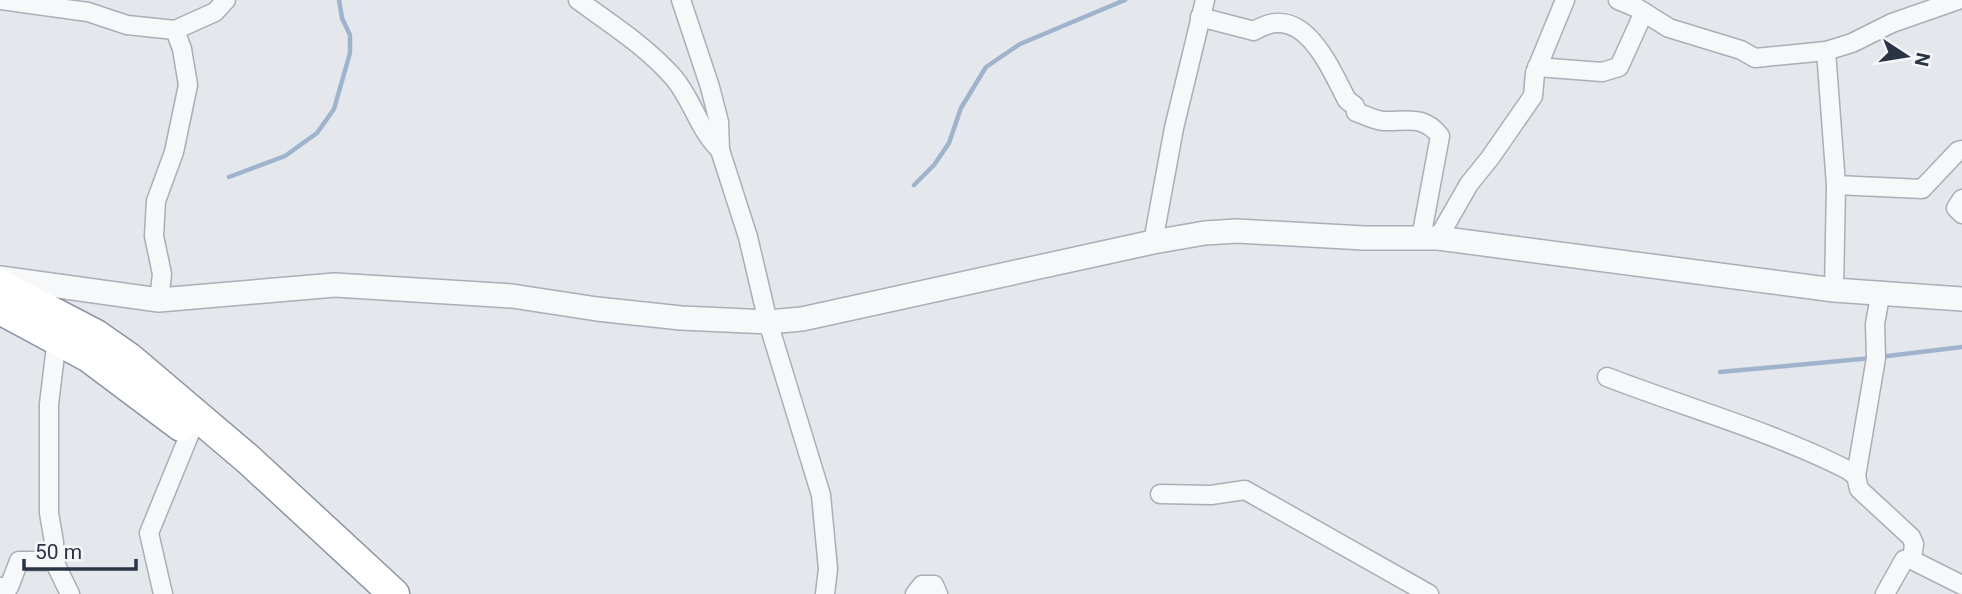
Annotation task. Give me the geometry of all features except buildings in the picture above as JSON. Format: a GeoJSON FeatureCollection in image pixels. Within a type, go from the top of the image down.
{"type":"FeatureCollection","features":[{"type":"Feature","properties":{"kind":"highway"},"geometry":{"type":"LineString","coordinates":[[0,285],[96,335],[130,358],[249,460],[394,594]]}},
{"type":"Feature","properties":{"kind":"highway"},"geometry":{"type":"LineString","coordinates":[[0,309],[89,357],[190,433],[371,594]]}},
{"type":"Feature","properties":{"kind":"street"},"geometry":{"type":"LineString","coordinates":[[2,0],[88,12],[127,25],[175,30],[215,12],[226,0]]}},
{"type":"Feature","properties":{"kind":"street"},"geometry":{"type":"LineString","coordinates":[[578,0],[646,51],[674,78],[689,100],[706,136],[720,150]]}},
{"type":"Feature","properties":{"kind":"street"},"geometry":{"type":"LineString","coordinates":[[681,0],[710,87],[719,122],[720,150],[748,237],[768,322],[821,495],[828,569],[825,594]]}},
{"type":"Feature","properties":{"kind":"street"},"geometry":{"type":"LineString","coordinates":[[1430,238],[1533,96],[1537,67],[1565,0]]}},
{"type":"Feature","properties":{"kind":"street"},"geometry":{"type":"LineString","coordinates":[[1618,0],[1669,28],[1741,50],[1755,58],[1826,51],[1852,43],[1892,23],[1958,0]]}},
{"type":"Feature","properties":{"kind":"street"},"geometry":{"type":"LineString","coordinates":[[1153,242],[1174,128],[1203,9],[1254,31],[1265,23],[1288,22],[1303,28],[1319,49],[1347,100],[1355,106],[1356,112],[1381,121],[1409,119],[1425,123],[1436,131],[1440,136],[1430,238]]}},
{"type":"Feature","properties":{"kind":"street"},"geometry":{"type":"LineString","coordinates":[[1537,67],[1602,72],[1619,67],[1644,12]]}},
{"type":"Feature","properties":{"kind":"street"},"geometry":{"type":"LineString","coordinates":[[159,300],[162,274],[155,236],[156,201],[174,152],[188,85],[182,50],[175,30]]}},
{"type":"Feature","properties":{"kind":"street"},"geometry":{"type":"LineString","coordinates":[[1826,51],[1836,185],[1833,290]]}},
{"type":"Feature","properties":{"kind":"street"},"geometry":{"type":"LineString","coordinates":[[1836,185],[1922,189],[1962,150]]}},
{"type":"Feature","properties":{"kind":"street"},"geometry":{"type":"LineString","coordinates":[[1962,199],[1956,208],[1962,214]]}},
{"type":"Feature","properties":{"kind":"street"},"geometry":{"type":"LineString","coordinates":[[0,278],[159,300],[335,285],[512,296],[667,317],[768,322],[802,319],[1153,242],[1205,233],[1237,231],[1364,239],[1430,238],[1833,290],[1881,291],[1962,299]]}},
{"type":"Feature","properties":{"kind":"street"},"geometry":{"type":"LineString","coordinates":[[1881,291],[1875,324],[1876,358],[1856,476],[1859,489],[1912,537],[1912,561]]}},
{"type":"Feature","properties":{"kind":"street"},"geometry":{"type":"LineString","coordinates":[[57,338],[49,404],[49,513],[54,561],[70,594]]}},
{"type":"Feature","properties":{"kind":"street"},"geometry":{"type":"LineString","coordinates":[[1607,377],[1764,432],[1856,476]]}},
{"type":"Feature","properties":{"kind":"street"},"geometry":{"type":"LineString","coordinates":[[163,594],[149,533],[190,433]]}},
{"type":"Feature","properties":{"kind":"street"},"geometry":{"type":"LineString","coordinates":[[1160,494],[1211,495],[1245,490],[1429,594]]}},
{"type":"Feature","properties":{"kind":"street"},"geometry":{"type":"LineString","coordinates":[[1885,594],[1904,560],[1912,561],[1962,585]]}},
{"type":"Feature","properties":{"kind":"street"},"geometry":{"type":"LineString","coordinates":[[0,587],[9,587],[19,561],[54,561]]}},
{"type":"Feature","properties":{"kind":"street"},"geometry":{"type":"LineString","coordinates":[[915,594],[922,585],[934,585],[938,594]]}},
{"type":"Feature","properties":{"kind":"waterway"},"geometry":{"type":"LineString","coordinates":[[229,177],[285,156],[317,133],[334,109],[350,53],[350,35],[342,18],[339,0]]}},
{"type":"Feature","properties":{"kind":"waterway"},"geometry":{"type":"LineString","coordinates":[[914,185],[934,165],[949,143],[961,108],[986,67],[1020,44],[1125,0]]}},
{"type":"Feature","properties":{"kind":"waterway"},"geometry":{"type":"LineString","coordinates":[[1879,357],[1962,347]]}},
{"type":"Feature","properties":{"kind":"waterway"},"geometry":{"type":"LineString","coordinates":[[1720,372],[1872,358]]}}]}
